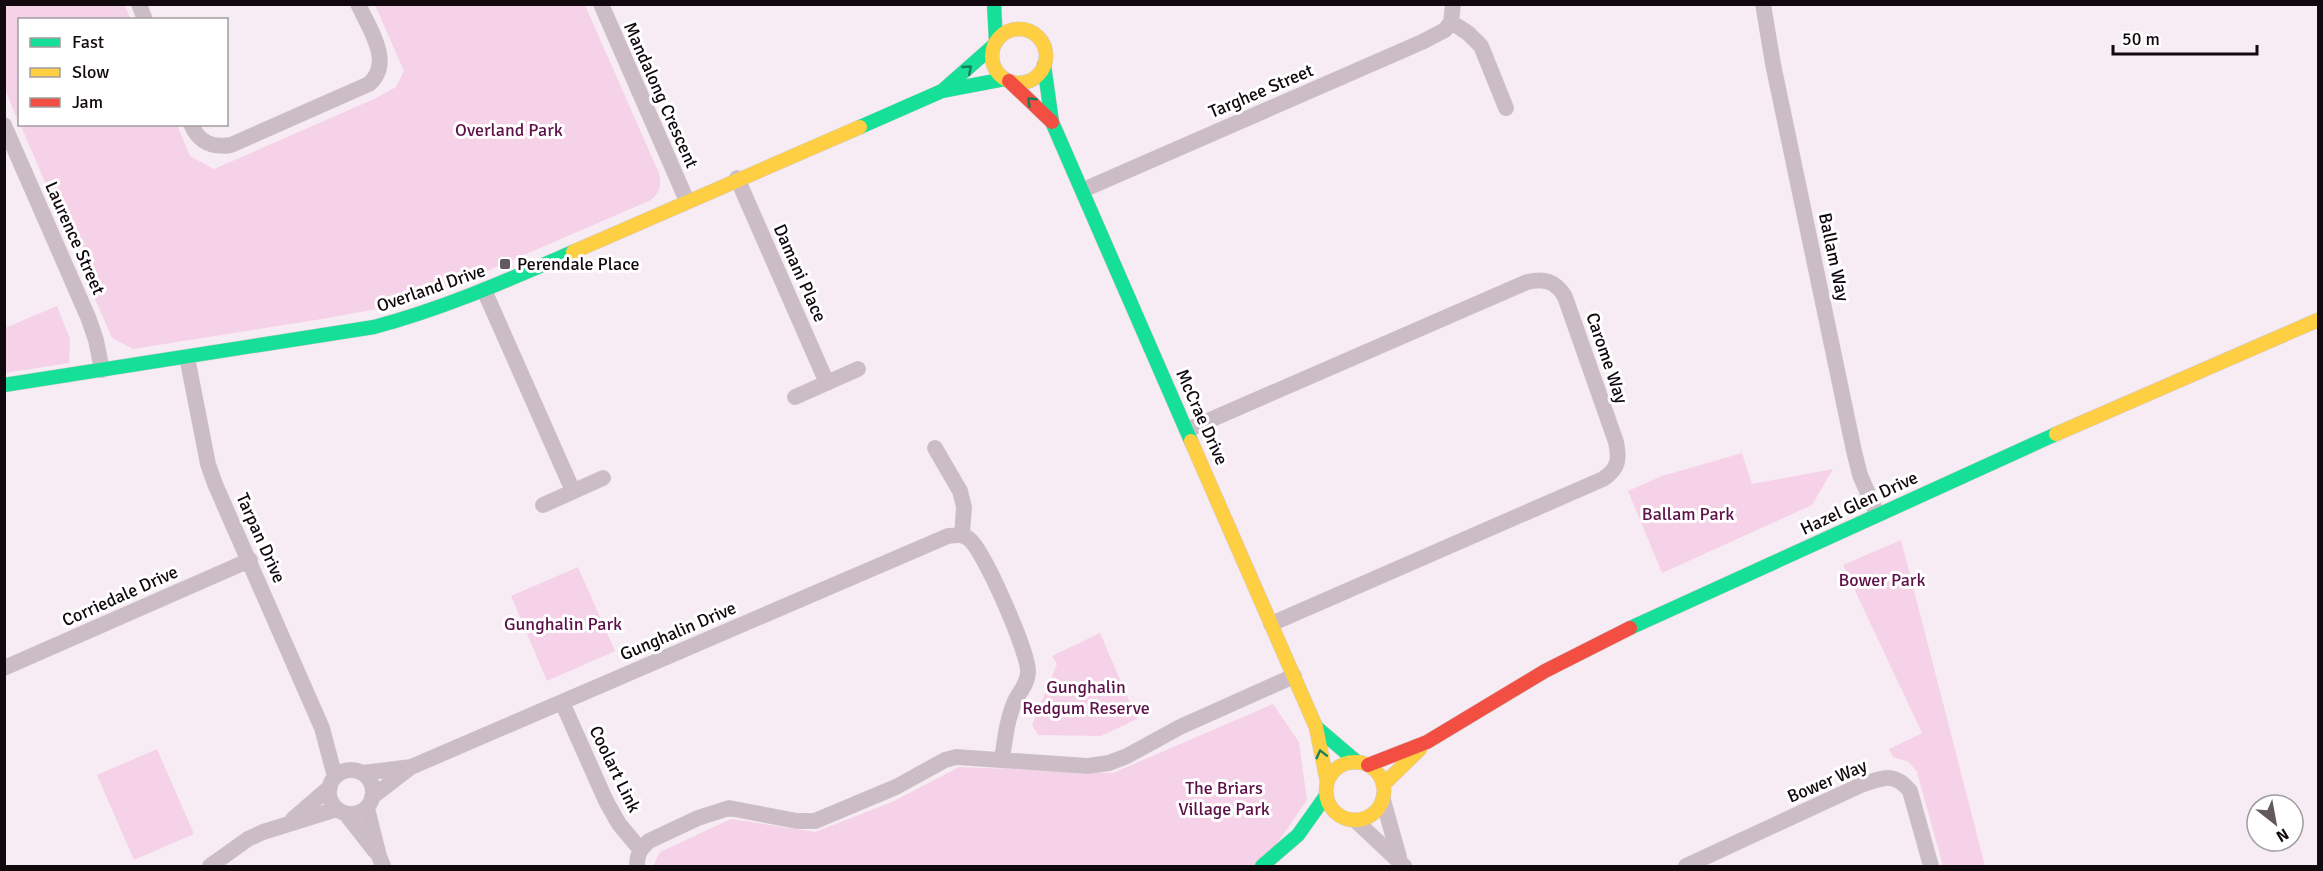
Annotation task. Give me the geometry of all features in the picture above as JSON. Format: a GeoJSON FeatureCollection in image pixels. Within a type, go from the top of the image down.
{"type":"FeatureCollection","features":[{"type":"Feature","properties":{"kind":"street"},"geometry":{"type":"LineString","coordinates":[[192,126],[202,141],[208,145],[218,148],[231,145],[369,84],[375,79],[381,63],[379,51],[358,4]]}},
{"type":"Feature","properties":{"kind":"street","name":"Mandalong Crescent"},"geometry":{"type":"LineString","coordinates":[[601,4],[687,201]]}},
{"type":"Feature","properties":{"kind":"street"},"geometry":{"type":"LineString","coordinates":[[994,4],[993,64],[998,72],[1007,80],[1026,82],[1034,78],[1044,65],[1046,56],[1044,46],[1032,32],[1023,29],[1008,31],[995,44]]}},
{"type":"Feature","properties":{"kind":"street"},"geometry":{"type":"LineString","coordinates":[[1453,4],[1451,22],[1468,33],[1481,46],[1506,108]]}},
{"type":"Feature","properties":{"kind":"street","name":"Ballam Way"},"geometry":{"type":"LineString","coordinates":[[1763,4],[1773,64],[1854,451],[1863,483],[1877,514]]}},
{"type":"Feature","properties":{"kind":"street"},"geometry":{"type":"LineString","coordinates":[[1012,13],[1023,29]]}},
{"type":"Feature","properties":{"kind":"street","name":"Targhee Street"},"geometry":{"type":"LineString","coordinates":[[1083,190],[1422,42],[1445,30],[1451,22]]}},
{"type":"Feature","properties":{"kind":"street","name":"Overland Drive"},"geometry":{"type":"LineString","coordinates":[[942,91],[995,44]]}},
{"type":"Feature","properties":{"kind":"street","name":"McCrae Drive"},"geometry":{"type":"LineString","coordinates":[[1044,65],[1052,122],[1316,727],[1327,781]]}},
{"type":"Feature","properties":{"kind":"street","name":"Overland Drive"},"geometry":{"type":"LineString","coordinates":[[4,386],[374,327],[409,318],[484,290],[737,178],[942,91],[1007,80]]}},
{"type":"Feature","properties":{"kind":"street","name":"McCrae Drive"},"geometry":{"type":"LineString","coordinates":[[1007,80],[1052,122]]}},
{"type":"Feature","properties":{"kind":"street","name":"Laurence Street"},"geometry":{"type":"LineString","coordinates":[[4,125],[88,317],[96,339],[102,370]]}},
{"type":"Feature","properties":{"kind":"street","name":"Damani Place"},"geometry":{"type":"LineString","coordinates":[[737,178],[827,383]]}},
{"type":"Feature","properties":{"kind":"street","name":"Carome Way"},"geometry":{"type":"LineString","coordinates":[[1187,430],[1527,282],[1538,279],[1550,281],[1560,289],[1565,297],[1616,442],[1619,455],[1616,468],[1603,479],[1271,624]]}},
{"type":"Feature","properties":{"kind":"street"},"geometry":{"type":"LineString","coordinates":[[484,290],[573,491]]}},
{"type":"Feature","properties":{"kind":"street","name":"Hazel Glen Drive"},"geometry":{"type":"LineString","coordinates":[[1363,763],[1426,742],[1545,671],[1606,639],[2080,423],[2319,320]]}},
{"type":"Feature","properties":{"kind":"street","name":"Tarpan Drive"},"geometry":{"type":"LineString","coordinates":[[187,357],[208,464],[344,777]]}},
{"type":"Feature","properties":{"kind":"street"},"geometry":{"type":"LineString","coordinates":[[795,397],[858,369]]}},
{"type":"Feature","properties":{"kind":"street"},"geometry":{"type":"LineString","coordinates":[[935,448],[960,491],[964,507],[962,535],[970,540],[982,555],[1019,639],[1029,668],[1028,678],[1016,700],[1006,730],[1002,759]]}},
{"type":"Feature","properties":{"kind":"street"},"geometry":{"type":"LineString","coordinates":[[543,505],[603,478]]}},
{"type":"Feature","properties":{"kind":"street","name":"Gunghalin Drive"},"geometry":{"type":"LineString","coordinates":[[344,777],[411,767],[948,536],[962,535]]}},
{"type":"Feature","properties":{"kind":"street","name":"Corriedale Drive"},"geometry":{"type":"LineString","coordinates":[[4,668],[250,560]]}},
{"type":"Feature","properties":{"kind":"street"},"geometry":{"type":"LineString","coordinates":[[637,867],[640,849],[657,837],[717,810],[744,809],[797,821],[815,821],[896,787],[945,760],[963,756],[1088,766],[1109,763],[1180,727],[1294,676]]}},
{"type":"Feature","properties":{"kind":"street","name":"Coolart Link"},"geometry":{"type":"LineString","coordinates":[[562,702],[606,801],[619,824],[640,849]]}},
{"type":"Feature","properties":{"kind":"street","name":"McCrae Drive"},"geometry":{"type":"LineString","coordinates":[[1316,727],[1363,763]]}},
{"type":"Feature","properties":{"kind":"street","name":"Hazel Glen Drive"},"geometry":{"type":"LineString","coordinates":[[1383,792],[1426,742]]}},
{"type":"Feature","properties":{"kind":"street"},"geometry":{"type":"LineString","coordinates":[[1262,867],[1298,835],[1325,797],[1327,781],[1339,766],[1363,763],[1375,770],[1402,863]]}},
{"type":"Feature","properties":{"kind":"street","name":"Gunghalin Drive"},"geometry":{"type":"LineString","coordinates":[[370,802],[411,767]]}},
{"type":"Feature","properties":{"kind":"street"},"geometry":{"type":"LineString","coordinates":[[344,777],[371,783],[370,802],[381,861]]}},
{"type":"Feature","properties":{"kind":"street"},"geometry":{"type":"LineString","coordinates":[[344,777],[330,799],[381,861]]}},
{"type":"Feature","properties":{"kind":"street"},"geometry":{"type":"LineString","coordinates":[[288,823],[344,777]]}},
{"type":"Feature","properties":{"kind":"street","name":"Bower Way"},"geometry":{"type":"LineString","coordinates":[[1695,865],[1861,785],[1886,777],[1903,782],[1910,791],[1931,867]]}},
{"type":"Feature","properties":{"kind":"street"},"geometry":{"type":"LineString","coordinates":[[1298,835],[1373,814],[1383,792]]}},
{"type":"Feature","properties":{"kind":"street"},"geometry":{"type":"LineString","coordinates":[[1325,797],[1329,805],[1402,863]]}},
{"type":"Feature","properties":{"kind":"street"},"geometry":{"type":"LineString","coordinates":[[210,867],[248,839],[288,823],[341,812],[361,812],[370,802]]}},
{"type":"Feature","properties":{"kind":"green space"},"geometry":{"type":"Polygon","coordinates":[[[9,4],[124,5],[130,18],[18,18],[18,122],[5,89],[4,6],[9,4]]]}},
{"type":"Feature","properties":{"kind":"green space","name":"Overland Park"},"geometry":{"type":"Polygon","coordinates":[[[375,5],[585,5],[658,171],[659,190],[651,200],[450,287],[393,306],[133,349],[112,338],[21,126],[177,126],[190,156],[214,169],[374,99],[396,87],[404,71],[375,5]]]}},
{"type":"Feature","properties":{"kind":"green space"},"geometry":{"type":"Polygon","coordinates":[[[57,306],[70,339],[69,363],[5,373],[5,328],[57,306]]]}},
{"type":"Feature","properties":{"kind":"green space","name":"Ballam Park"},"geometry":{"type":"Polygon","coordinates":[[[1742,453],[1752,484],[1833,469],[1812,505],[1662,573],[1628,491],[1662,476],[1742,453]]]}},
{"type":"Feature","properties":{"kind":"green space","name":"Bower Park"},"geometry":{"type":"Polygon","coordinates":[[[1901,540],[1985,866],[1943,866],[1917,772],[1909,762],[1893,757],[1889,749],[1922,733],[1843,565],[1901,540]]]}},
{"type":"Feature","properties":{"kind":"green space","name":"Gunghalin Park"},"geometry":{"type":"Polygon","coordinates":[[[578,567],[615,651],[547,681],[511,596],[578,567]]]}},
{"type":"Feature","properties":{"kind":"green space","name":"Gunghalin Redgum Reserve"},"geometry":{"type":"Polygon","coordinates":[[[1100,633],[1137,719],[1101,736],[1038,735],[1032,725],[1057,664],[1052,656],[1100,633]]]}},
{"type":"Feature","properties":{"kind":"green space","name":"The Briars Village Park"},"geometry":{"type":"Polygon","coordinates":[[[1273,704],[1299,742],[1307,800],[1274,848],[1256,866],[653,866],[660,852],[731,819],[815,832],[892,802],[959,767],[1113,773],[1273,704]]]}},
{"type":"Feature","properties":{"kind":"green space"},"geometry":{"type":"Polygon","coordinates":[[[157,749],[194,834],[134,860],[97,775],[157,749]]]}},
{"type":"Feature","properties":{"kind":"traffic: fast"},"geometry":{"type":"LineString","coordinates":[[994,4],[996,41]]}},
{"type":"Feature","properties":{"kind":"traffic: fast"},"geometry":{"type":"LineString","coordinates":[[942,91],[993,46]]}},
{"type":"Feature","properties":{"kind":"traffic: fast"},"geometry":{"type":"LineString","coordinates":[[1044,65],[1052,122],[1191,441]]}},
{"type":"Feature","properties":{"kind":"traffic: fast"},"geometry":{"type":"LineString","coordinates":[[860,127],[942,91],[1005,79]]}},
{"type":"Feature","properties":{"kind":"traffic: fast"},"geometry":{"type":"LineString","coordinates":[[4,385],[374,327],[450,303],[573,252]]}},
{"type":"Feature","properties":{"kind":"traffic: fast"},"geometry":{"type":"LineString","coordinates":[[1630,628],[2056,434]]}},
{"type":"Feature","properties":{"kind":"traffic: fast"},"geometry":{"type":"LineString","coordinates":[[1316,727],[1357,762]]}},
{"type":"Feature","properties":{"kind":"traffic: fast"},"geometry":{"type":"LineString","coordinates":[[1262,866],[1298,835],[1325,797]]}},
{"type":"Feature","properties":{"kind":"traffic: slow"},"geometry":{"type":"LineString","coordinates":[[1019,29],[1029,31],[1038,37],[1044,46],[1046,56],[1044,66],[1038,75],[1029,81],[1019,83],[1009,81],[1000,75],[994,66],[992,56],[994,46],[1000,37],[1009,31],[1019,29]]}},
{"type":"Feature","properties":{"kind":"traffic: slow"},"geometry":{"type":"LineString","coordinates":[[573,252],[860,127]]}},
{"type":"Feature","properties":{"kind":"traffic: slow"},"geometry":{"type":"LineString","coordinates":[[2056,434],[2318,320]]}},
{"type":"Feature","properties":{"kind":"traffic: slow"},"geometry":{"type":"LineString","coordinates":[[1191,441],[1316,727],[1327,781]]}},
{"type":"Feature","properties":{"kind":"traffic: slow"},"geometry":{"type":"LineString","coordinates":[[1383,785],[1420,749]]}},
{"type":"Feature","properties":{"kind":"traffic: slow"},"geometry":{"type":"LineString","coordinates":[[1349,762],[1361,762],[1376,770],[1384,785],[1384,791],[1384,797],[1376,812],[1361,820],[1349,820],[1334,812],[1326,797],[1326,785],[1334,770],[1349,762]]}},
{"type":"Feature","properties":{"kind":"traffic: jam"},"geometry":{"type":"LineString","coordinates":[[1009,81],[1052,122]]}},
{"type":"Feature","properties":{"kind":"traffic: jam"},"geometry":{"type":"LineString","coordinates":[[1368,765],[1427,742],[1545,671],[1630,628]]}},
{"type":"Feature","properties":{"kind":"place","name":"Perendale Place"},"geometry":{"type":"Point","coordinates":[505,264]}}]}
